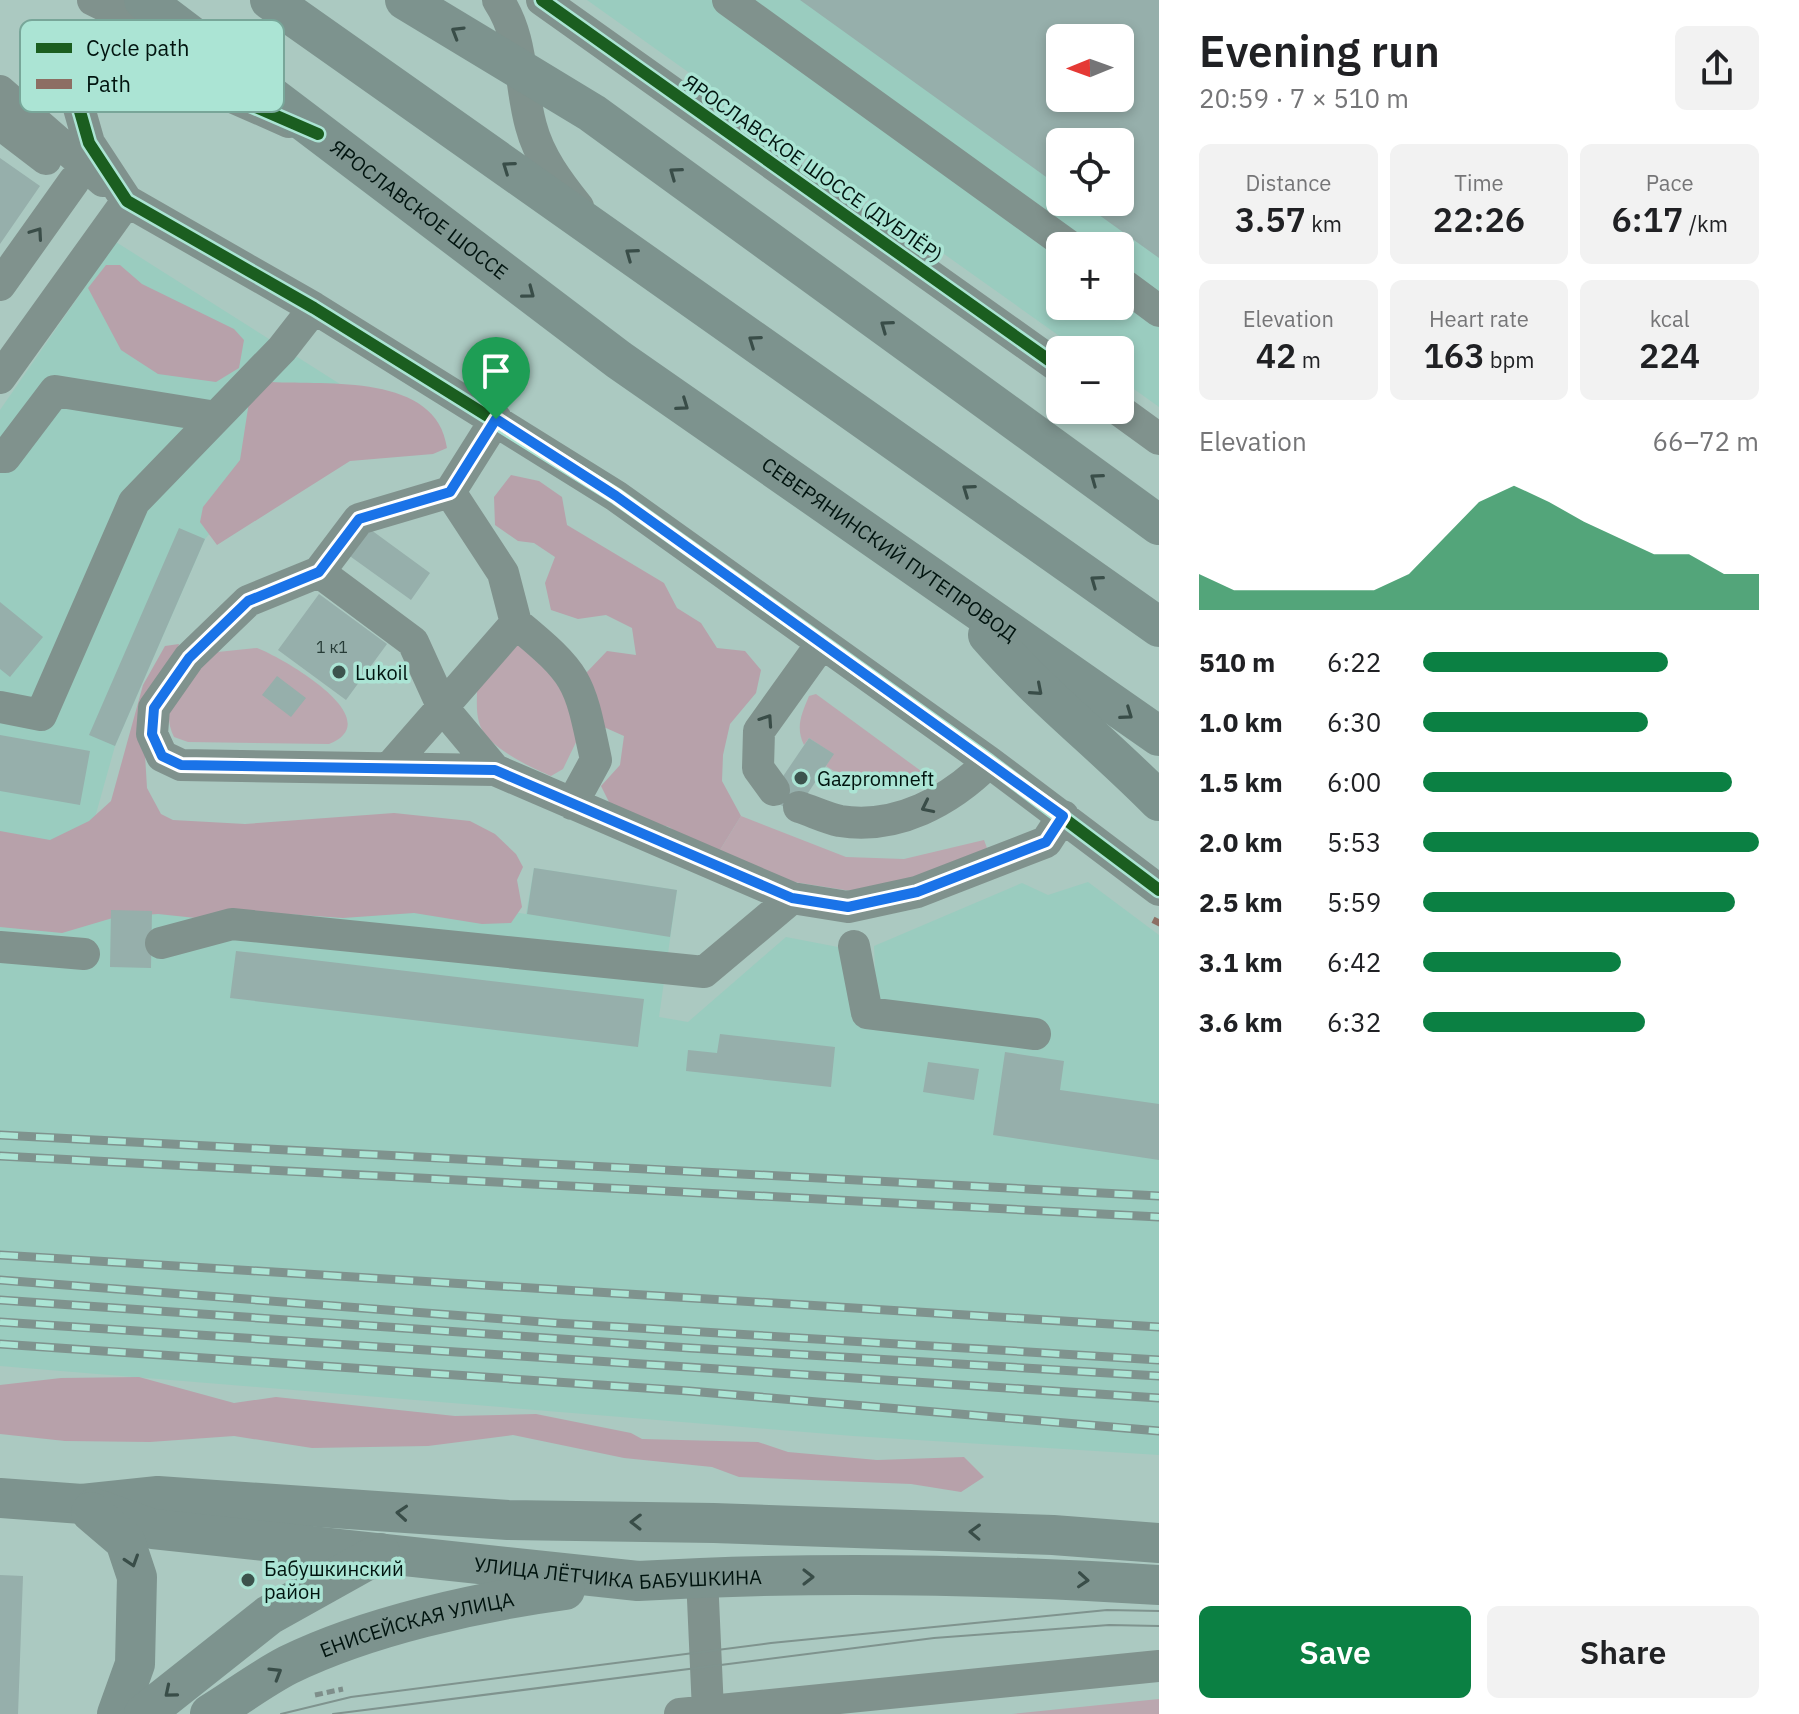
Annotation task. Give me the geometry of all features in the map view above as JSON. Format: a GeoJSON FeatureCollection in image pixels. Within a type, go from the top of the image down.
{"type":"FeatureCollection","features":[{"type":"Feature","properties":{"kind":"main road","name":"ЯРОСЛАВСКОЕ ШОССЕ"},"geometry":{"type":"LineString","coordinates":[[144,0],[171,20]]}},
{"type":"Feature","properties":{"kind":"main road"},"geometry":{"type":"LineString","coordinates":[[270,0],[1159,627]]}},
{"type":"Feature","properties":{"kind":"main road"},"geometry":{"type":"LineString","coordinates":[[405,0],[592,113],[1159,525]]}},
{"type":"Feature","properties":{"kind":"main road","name":"ЯРОСЛАВСКОЕ ШОССЕ"},"geometry":{"type":"LineString","coordinates":[[284,107],[619,360]]}},
{"type":"Feature","properties":{"kind":"main road","name":"СЕВЕРЯНИНСКИЙ ПУТЕПРОВОД"},"geometry":{"type":"LineString","coordinates":[[619,360],[1159,736]]}},
{"type":"Feature","properties":{"kind":"main road"},"geometry":{"type":"LineString","coordinates":[[948,590],[1028,682],[1159,801]]}},
{"type":"Feature","properties":{"kind":"main road","name":"УЛИЦА ЛЁТЧИКА БАБУШКИНА"},"geometry":{"type":"LineString","coordinates":[[0,1498],[82,1504],[158,1496],[508,1520],[714,1523],[1053,1535],[1159,1543]]}},
{"type":"Feature","properties":{"kind":"main road"},"geometry":{"type":"LineString","coordinates":[[82,1504],[125,1541],[137,1577],[135,1664],[117,1714]]}},
{"type":"Feature","properties":{"kind":"main road","name":"УЛИЦА ЛЁТЧИКА БАБУШКИНА"},"geometry":{"type":"LineString","coordinates":[[82,1504],[153,1529],[638,1581],[702,1577],[1007,1577],[1159,1585]]}},
{"type":"Feature","properties":{"kind":"main road"},"geometry":{"type":"LineString","coordinates":[[144,1714],[269,1615],[374,1555],[508,1520]]}},
{"type":"Feature","properties":{"kind":"main road","name":"ЕНИСЕЙСКАЯ УЛИЦА"},"geometry":{"type":"LineString","coordinates":[[210,1714],[287,1666],[405,1622],[509,1597],[638,1581]]}},
{"type":"Feature","properties":{"kind":"street"},"geometry":{"type":"LineString","coordinates":[[93,0],[134,20]]}},
{"type":"Feature","properties":{"kind":"street"},"geometry":{"type":"LineString","coordinates":[[498,0],[518,41],[531,128],[552,175],[595,228]]}},
{"type":"Feature","properties":{"kind":"street","name":"ЯРОСЛАВСКОЕ ШОССЕ (ДУБЛЁР)"},"geometry":{"type":"LineString","coordinates":[[542,0],[1046,358]]}},
{"type":"Feature","properties":{"kind":"street"},"geometry":{"type":"LineString","coordinates":[[728,0],[1050,232]]}},
{"type":"Feature","properties":{"kind":"street"},"geometry":{"type":"LineString","coordinates":[[0,91],[20,110]]}},
{"type":"Feature","properties":{"kind":"street"},"geometry":{"type":"LineString","coordinates":[[22,112],[122,208]]}},
{"type":"Feature","properties":{"kind":"street"},"geometry":{"type":"LineString","coordinates":[[80,112],[89,143],[122,208]]}},
{"type":"Feature","properties":{"kind":"street"},"geometry":{"type":"LineString","coordinates":[[267,112],[318,134]]}},
{"type":"Feature","properties":{"kind":"street"},"geometry":{"type":"LineString","coordinates":[[0,124],[74,181],[314,308],[616,496],[989,762],[1159,890]]}},
{"type":"Feature","properties":{"kind":"street"},"geometry":{"type":"LineString","coordinates":[[0,285],[74,181]]}},
{"type":"Feature","properties":{"kind":"street"},"geometry":{"type":"LineString","coordinates":[[0,378],[122,208]]}},
{"type":"Feature","properties":{"kind":"street"},"geometry":{"type":"LineString","coordinates":[[1134,292],[1159,311]]}},
{"type":"Feature","properties":{"kind":"street"},"geometry":{"type":"LineString","coordinates":[[0,707],[41,715],[134,502],[282,349],[314,308]]}},
{"type":"Feature","properties":{"kind":"street"},"geometry":{"type":"LineString","coordinates":[[0,457],[5,457],[55,391],[216,417]]}},
{"type":"Feature","properties":{"kind":"street"},"geometry":{"type":"LineString","coordinates":[[496,419],[450,492],[359,519],[319,572],[248,601],[189,658],[154,708],[152,734],[162,756],[181,765],[495,770],[792,898],[848,907],[917,892],[1046,842],[1063,816]]}},
{"type":"Feature","properties":{"kind":"street"},"geometry":{"type":"LineString","coordinates":[[1134,421],[1159,439]]}},
{"type":"Feature","properties":{"kind":"street"},"geometry":{"type":"LineString","coordinates":[[450,492],[503,573],[516,623],[563,661],[581,688],[596,760],[572,804]]}},
{"type":"Feature","properties":{"kind":"street"},"geometry":{"type":"LineString","coordinates":[[319,572],[413,642],[443,708],[495,770]]}},
{"type":"Feature","properties":{"kind":"street"},"geometry":{"type":"LineString","coordinates":[[391,766],[516,623]]}},
{"type":"Feature","properties":{"kind":"street"},"geometry":{"type":"LineString","coordinates":[[822,643],[759,731],[758,768],[786,799],[840,821],[878,821],[921,812],[967,785],[989,762]]}},
{"type":"Feature","properties":{"kind":"street"},"geometry":{"type":"LineString","coordinates":[[161,943],[232,924],[704,972],[792,898]]}},
{"type":"Feature","properties":{"kind":"street"},"geometry":{"type":"LineString","coordinates":[[854,946],[867,1013],[1035,1034]]}},
{"type":"Feature","properties":{"kind":"street"},"geometry":{"type":"LineString","coordinates":[[0,947],[84,954]]}},
{"type":"Feature","properties":{"kind":"street"},"geometry":{"type":"LineString","coordinates":[[702,1577],[711,1712],[1159,1666]]}},
{"type":"Feature","properties":{"kind":"path"},"geometry":{"type":"LineString","coordinates":[[315,1695],[343,1689]]}},
{"type":"Feature","properties":{"kind":"shaded area"},"geometry":{"type":"Polygon","coordinates":[[[587,0],[1159,0],[1159,407],[1134,389],[1134,336],[1059,336],[587,0]]]}},
{"type":"Feature","properties":{"kind":"shaded area"},"geometry":{"type":"Polygon","coordinates":[[[116,242],[343,386],[205,539],[115,746],[87,846],[526,914],[534,868],[677,890],[659,1017],[688,1022],[786,937],[838,947],[852,994],[876,992],[874,946],[1022,883],[1048,895],[1088,882],[1159,935],[1159,1455],[853,1436],[0,1366],[0,410],[116,242]]]}},
{"type":"Feature","properties":{"kind":"shaded area"},"geometry":{"type":"Polygon","coordinates":[[[106,265],[120,265],[142,284],[234,329],[244,340],[239,368],[216,382],[158,374],[121,350],[88,288],[106,265]]]}},
{"type":"Feature","properties":{"kind":"shaded area"},"geometry":{"type":"Polygon","coordinates":[[[271,382],[348,384],[401,395],[423,406],[439,424],[447,448],[433,454],[350,461],[217,545],[200,522],[203,507],[240,460],[249,402],[271,382]]]}},
{"type":"Feature","properties":{"kind":"shaded area"},"geometry":{"type":"Polygon","coordinates":[[[511,475],[539,481],[562,497],[567,525],[664,583],[677,608],[701,623],[717,648],[745,651],[761,670],[756,693],[730,724],[723,755],[722,781],[741,816],[720,850],[692,843],[669,827],[614,812],[601,786],[620,765],[624,736],[597,724],[587,697],[587,672],[607,651],[636,655],[632,628],[606,615],[578,619],[551,610],[545,583],[555,557],[534,543],[518,541],[495,525],[494,497],[511,475]]]}},
{"type":"Feature","properties":{"kind":"shaded area"},"geometry":{"type":"Polygon","coordinates":[[[520,642],[545,642],[579,736],[563,769],[551,776],[498,747],[483,731],[478,718],[477,690],[520,642]]]}},
{"type":"Feature","properties":{"kind":"shaded area"},"geometry":{"type":"Polygon","coordinates":[[[179,644],[171,670],[143,721],[147,788],[161,814],[173,820],[245,824],[394,813],[470,821],[495,834],[516,854],[523,867],[517,880],[522,907],[511,923],[482,924],[414,913],[343,918],[286,914],[215,920],[158,914],[116,917],[62,933],[0,927],[0,831],[50,840],[89,821],[111,801],[143,685],[165,646],[179,644]]]}},
{"type":"Feature","properties":{"kind":"shaded area"},"geometry":{"type":"Polygon","coordinates":[[[257,648],[287,663],[325,690],[340,705],[347,720],[345,733],[329,744],[188,742],[174,737],[169,713],[171,702],[183,682],[208,653],[257,648]]]}},
{"type":"Feature","properties":{"kind":"shaded area"},"geometry":{"type":"Polygon","coordinates":[[[816,694],[921,771],[920,780],[908,786],[884,790],[860,784],[826,766],[833,754],[809,738],[804,745],[800,732],[800,720],[809,696],[816,694]]]}},
{"type":"Feature","properties":{"kind":"shaded area"},"geometry":{"type":"Polygon","coordinates":[[[741,816],[846,857],[904,859],[984,840],[987,848],[906,886],[851,891],[768,878],[720,850],[741,816]]]}},
{"type":"Feature","properties":{"kind":"shaded area"},"geometry":{"type":"Polygon","coordinates":[[[139,1377],[234,1403],[276,1397],[455,1416],[536,1414],[631,1433],[642,1439],[758,1442],[788,1452],[877,1460],[964,1457],[984,1477],[961,1492],[911,1484],[739,1477],[712,1467],[624,1458],[513,1435],[428,1446],[312,1448],[234,1436],[150,1442],[65,1441],[0,1434],[0,1385],[61,1378],[139,1377]]]}},
{"type":"Feature","properties":{"kind":"shaded area"},"geometry":{"type":"Polygon","coordinates":[[[1159,1699],[1159,1714],[1012,1714],[1159,1699]]]}},
{"type":"Feature","properties":{"kind":"building"},"geometry":{"type":"Polygon","coordinates":[[[800,0],[1159,0],[1159,258],[1134,240],[1134,232],[1123,232],[1100,216],[1134,216],[1134,128],[1046,128],[1046,177],[800,0]]]}},
{"type":"Feature","properties":{"kind":"building"},"geometry":{"type":"Polygon","coordinates":[[[0,158],[40,186],[0,244],[0,158]]]}},
{"type":"Feature","properties":{"kind":"building"},"geometry":{"type":"Polygon","coordinates":[[[352,516],[430,573],[411,600],[333,544],[352,516]]]}},
{"type":"Feature","properties":{"kind":"building"},"geometry":{"type":"Polygon","coordinates":[[[179,528],[205,539],[115,746],[89,735],[179,528]]]}},
{"type":"Feature","properties":{"kind":"building"},"geometry":{"type":"Polygon","coordinates":[[[319,594],[387,644],[346,700],[278,650],[319,594]]]}},
{"type":"Feature","properties":{"kind":"building"},"geometry":{"type":"Polygon","coordinates":[[[0,602],[43,637],[10,677],[0,669],[0,602]]]}},
{"type":"Feature","properties":{"kind":"building"},"geometry":{"type":"Polygon","coordinates":[[[277,676],[306,698],[291,717],[262,695],[277,676]]]}},
{"type":"Feature","properties":{"kind":"building"},"geometry":{"type":"Polygon","coordinates":[[[0,735],[90,751],[80,805],[0,791],[0,735]]]}},
{"type":"Feature","properties":{"kind":"building"},"geometry":{"type":"Polygon","coordinates":[[[809,738],[834,754],[794,814],[769,797],[809,738]]]}},
{"type":"Feature","properties":{"kind":"building"},"geometry":{"type":"Polygon","coordinates":[[[534,868],[677,890],[670,937],[527,914],[534,868]]]}},
{"type":"Feature","properties":{"kind":"building"},"geometry":{"type":"Polygon","coordinates":[[[111,910],[152,911],[151,968],[110,967],[111,910]]]}},
{"type":"Feature","properties":{"kind":"building"},"geometry":{"type":"Polygon","coordinates":[[[236,951],[644,999],[638,1047],[230,998],[236,951]]]}},
{"type":"Feature","properties":{"kind":"building"},"geometry":{"type":"Polygon","coordinates":[[[720,1034],[835,1047],[831,1087],[686,1071],[688,1050],[717,1053],[720,1034]]]}},
{"type":"Feature","properties":{"kind":"building"},"geometry":{"type":"Polygon","coordinates":[[[1005,1052],[1064,1061],[1060,1090],[1159,1104],[1159,1160],[993,1135],[1005,1052]]]}},
{"type":"Feature","properties":{"kind":"building"},"geometry":{"type":"Polygon","coordinates":[[[928,1062],[979,1069],[974,1100],[923,1092],[928,1062]]]}},
{"type":"Feature","properties":{"kind":"building"},"geometry":{"type":"Polygon","coordinates":[[[0,1575],[23,1576],[18,1714],[0,1714],[0,1575]]]}},
{"type":"Feature","properties":{"kind":"tram line"},"geometry":{"type":"LineString","coordinates":[[281,1714],[351,1697],[771,1643],[1107,1610],[1159,1611]]}},
{"type":"Feature","properties":{"kind":"tram line"},"geometry":{"type":"LineString","coordinates":[[333,1714],[934,1638],[1109,1625],[1159,1626]]}},
{"type":"Feature","properties":{"kind":"railway"},"geometry":{"type":"LineString","coordinates":[[0,1135],[1159,1196]]}},
{"type":"Feature","properties":{"kind":"railway"},"geometry":{"type":"LineString","coordinates":[[0,1156],[1159,1217]]}},
{"type":"Feature","properties":{"kind":"railway"},"geometry":{"type":"LineString","coordinates":[[0,1255],[1159,1327]]}},
{"type":"Feature","properties":{"kind":"railway"},"geometry":{"type":"LineString","coordinates":[[0,1280],[555,1323],[1159,1360]]}},
{"type":"Feature","properties":{"kind":"railway"},"geometry":{"type":"LineString","coordinates":[[0,1300],[690,1348],[1159,1376]]}},
{"type":"Feature","properties":{"kind":"railway"},"geometry":{"type":"LineString","coordinates":[[0,1322],[1159,1398]]}},
{"type":"Feature","properties":{"kind":"railway"},"geometry":{"type":"LineString","coordinates":[[0,1344],[689,1391],[1159,1431]]}},
{"type":"Feature","properties":{"kind":"marked path"},"geometry":{"type":"LineString","coordinates":[[1156,925],[1159,919]]}},
{"type":"Feature","properties":{"kind":"cycle path"},"geometry":{"type":"LineString","coordinates":[[542,0],[1046,358]]}},
{"type":"Feature","properties":{"kind":"cycle path"},"geometry":{"type":"LineString","coordinates":[[80,112],[89,143],[127,201],[314,308],[616,496],[989,762],[1159,890]]}},
{"type":"Feature","properties":{"kind":"cycle path"},"geometry":{"type":"LineString","coordinates":[[267,112],[318,134]]}},
{"type":"Feature","properties":{"kind":"place","name":"Lukoil"},"geometry":{"type":"Point","coordinates":[339,672]}},
{"type":"Feature","properties":{"kind":"place","name":"Gazpromneft"},"geometry":{"type":"Point","coordinates":[801,778]}},
{"type":"Feature","properties":{"kind":"place","name":"Бабушкинский район"},"geometry":{"type":"Point","coordinates":[248,1580]}},
{"type":"Feature","properties":{"kind":"route"},"geometry":{"type":"LineString","coordinates":[[496,419],[616,496],[1063,816],[1046,842],[917,892],[848,907],[792,898],[495,770],[181,765],[162,756],[152,734],[154,708],[189,658],[248,601],[319,572],[359,519],[450,492],[496,419]]}}]}
